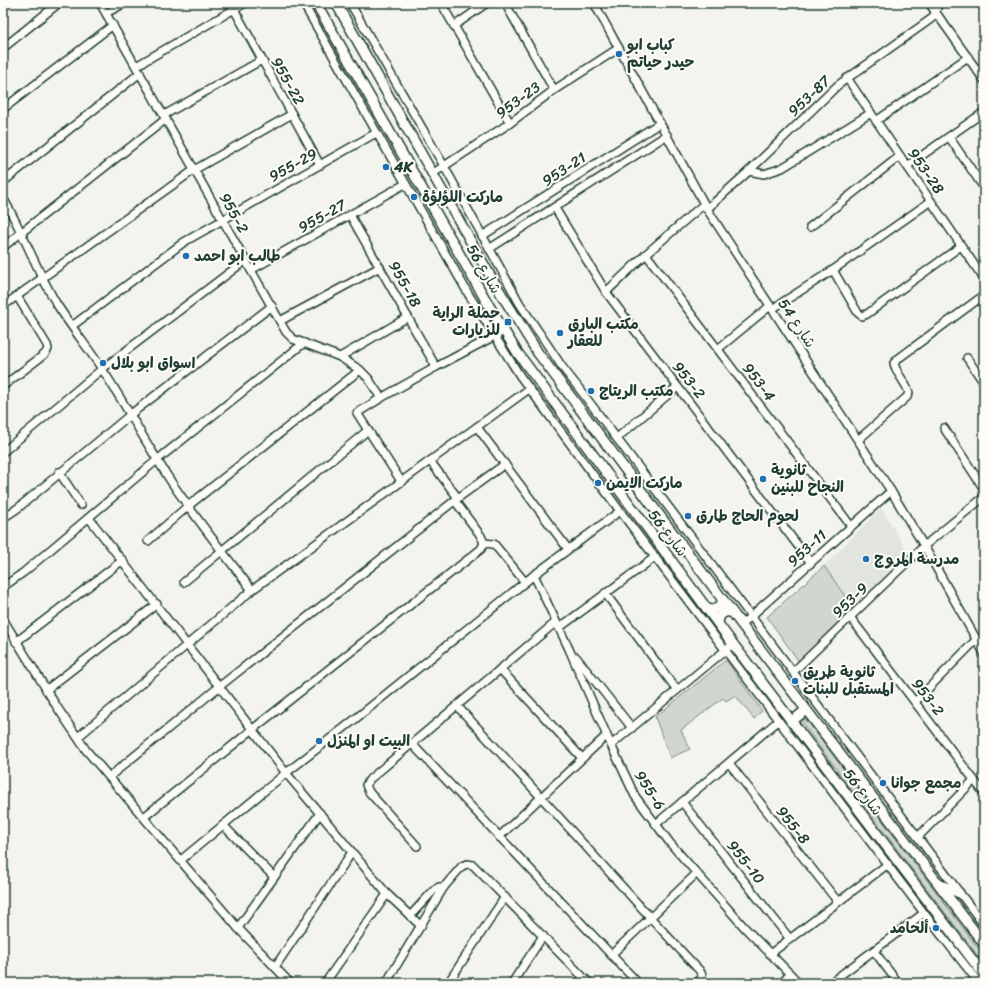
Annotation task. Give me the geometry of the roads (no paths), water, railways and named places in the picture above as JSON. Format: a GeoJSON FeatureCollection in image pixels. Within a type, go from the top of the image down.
{"type":"FeatureCollection","features":[{"type":"Feature","properties":{"kind":"street"},"geometry":{"type":"LineString","coordinates":[[3,48],[58,3]]}},
{"type":"Feature","properties":{"kind":"street","name":"955-2"},"geometry":{"type":"LineString","coordinates":[[100,3],[286,332],[293,339],[340,357],[360,370],[368,378],[380,398]]}},
{"type":"Feature","properties":{"kind":"street"},"geometry":{"type":"LineString","coordinates":[[106,13],[125,3]]}},
{"type":"Feature","properties":{"kind":"street"},"geometry":{"type":"LineString","coordinates":[[136,66],[245,3]]}},
{"type":"Feature","properties":{"kind":"street"},"geometry":{"type":"LineString","coordinates":[[303,3],[405,184],[494,336],[529,389],[655,557],[729,647],[778,720],[979,983]]}},
{"type":"Feature","properties":{"kind":"street","name":"شارع 56"},"geometry":{"type":"LineString","coordinates":[[316,3],[504,331],[543,389],[718,623],[729,647],[791,722],[984,975]]}},
{"type":"Feature","properties":{"kind":"street","name":"شارع 56"},"geometry":{"type":"LineString","coordinates":[[336,3],[506,304],[538,353],[722,600],[984,944]]}},
{"type":"Feature","properties":{"kind":"street"},"geometry":{"type":"LineString","coordinates":[[350,3],[444,166],[530,320],[563,368],[984,925]]}},
{"type":"Feature","properties":{"kind":"street"},"geometry":{"type":"LineString","coordinates":[[441,3],[510,123]]}},
{"type":"Feature","properties":{"kind":"street"},"geometry":{"type":"LineString","coordinates":[[454,26],[487,3]]}},
{"type":"Feature","properties":{"kind":"street"},"geometry":{"type":"LineString","coordinates":[[505,3],[554,90]]}},
{"type":"Feature","properties":{"kind":"street","name":"شارع 54"},"geometry":{"type":"LineString","coordinates":[[594,3],[706,207],[891,491],[924,546],[984,653]]}},
{"type":"Feature","properties":{"kind":"street"},"geometry":{"type":"LineString","coordinates":[[929,3],[984,80]]}},
{"type":"Feature","properties":{"kind":"street"},"geometry":{"type":"LineString","coordinates":[[936,12],[939,3]]}},
{"type":"Feature","properties":{"kind":"street","name":"955-22"},"geometry":{"type":"LineString","coordinates":[[234,9],[320,165]]}},
{"type":"Feature","properties":{"kind":"street","name":"953-87"},"geometry":{"type":"LineString","coordinates":[[606,292],[646,254],[749,171],[830,92],[847,78],[931,19],[936,12]]}},
{"type":"Feature","properties":{"kind":"street"},"geometry":{"type":"LineString","coordinates":[[3,109],[113,25]]}},
{"type":"Feature","properties":{"kind":"street","name":"953-23"},"geometry":{"type":"LineString","coordinates":[[432,174],[510,123],[554,90],[619,48]]}},
{"type":"Feature","properties":{"kind":"street"},"geometry":{"type":"LineString","coordinates":[[876,121],[968,57]]}},
{"type":"Feature","properties":{"kind":"street"},"geometry":{"type":"LineString","coordinates":[[3,247],[165,117],[262,60]]}},
{"type":"Feature","properties":{"kind":"street"},"geometry":{"type":"LineString","coordinates":[[3,182],[140,73]]}},
{"type":"Feature","properties":{"kind":"street","name":"953-28"},"geometry":{"type":"LineString","coordinates":[[847,78],[984,279]]}},
{"type":"Feature","properties":{"kind":"street"},"geometry":{"type":"LineString","coordinates":[[907,166],[984,112]]}},
{"type":"Feature","properties":{"kind":"street"},"geometry":{"type":"LineString","coordinates":[[749,171],[764,174],[782,168],[871,113]]}},
{"type":"Feature","properties":{"kind":"street"},"geometry":{"type":"LineString","coordinates":[[3,306],[194,170],[292,114]]}},
{"type":"Feature","properties":{"kind":"street","name":"953-21"},"geometry":{"type":"LineString","coordinates":[[482,236],[660,123]]}},
{"type":"Feature","properties":{"kind":"street","name":"955-29"},"geometry":{"type":"LineString","coordinates":[[72,326],[184,242],[376,133]]}},
{"type":"Feature","properties":{"kind":"street","name":"953-21"},"geometry":{"type":"LineString","coordinates":[[489,248],[555,208],[667,135]]}},
{"type":"Feature","properties":{"kind":"street"},"geometry":{"type":"LineString","coordinates":[[950,137],[984,188]]}},
{"type":"Feature","properties":{"kind":"street"},"geometry":{"type":"LineString","coordinates":[[810,227],[900,156]]}},
{"type":"Feature","properties":{"kind":"street","name":"955-27"},"geometry":{"type":"LineString","coordinates":[[251,270],[405,184]]}},
{"type":"Feature","properties":{"kind":"street"},"geometry":{"type":"LineString","coordinates":[[3,198],[21,232],[42,278],[131,414],[157,460],[188,506],[252,590]]}},
{"type":"Feature","properties":{"kind":"street"},"geometry":{"type":"LineString","coordinates":[[718,349],[771,308],[833,270],[931,201]]}},
{"type":"Feature","properties":{"kind":"street","name":"953-2"},"geometry":{"type":"LineString","coordinates":[[555,208],[606,292],[811,562]]}},
{"type":"Feature","properties":{"kind":"street","name":"955-18"},"geometry":{"type":"LineString","coordinates":[[350,215],[436,366]]}},
{"type":"Feature","properties":{"kind":"street"},"geometry":{"type":"LineString","coordinates":[[459,253],[472,245]]}},
{"type":"Feature","properties":{"kind":"street"},"geometry":{"type":"LineString","coordinates":[[833,270],[858,313],[862,316],[867,314],[961,246]]}},
{"type":"Feature","properties":{"kind":"street","name":"953-4"},"geometry":{"type":"LineString","coordinates":[[646,254],[851,526]]}},
{"type":"Feature","properties":{"kind":"street"},"geometry":{"type":"LineString","coordinates":[[3,452],[102,369],[246,260]]}},
{"type":"Feature","properties":{"kind":"street"},"geometry":{"type":"LineString","coordinates":[[280,321],[380,267]]}},
{"type":"Feature","properties":{"kind":"street"},"geometry":{"type":"LineString","coordinates":[[858,440],[907,397],[909,393],[894,363],[984,295]]}},
{"type":"Feature","properties":{"kind":"street"},"geometry":{"type":"LineString","coordinates":[[3,386],[45,354],[48,349],[17,296]]}},
{"type":"Feature","properties":{"kind":"street"},"geometry":{"type":"LineString","coordinates":[[3,518],[18,508],[131,414],[272,306]]}},
{"type":"Feature","properties":{"kind":"street"},"geometry":{"type":"LineString","coordinates":[[340,357],[408,317]]}},
{"type":"Feature","properties":{"kind":"street"},"geometry":{"type":"LineString","coordinates":[[401,481],[357,415],[358,412],[436,366],[504,331]]}},
{"type":"Feature","properties":{"kind":"street"},"geometry":{"type":"LineString","coordinates":[[3,586],[24,572],[157,460],[304,344]]}},
{"type":"Feature","properties":{"kind":"street"},"geometry":{"type":"LineString","coordinates":[[967,358],[984,383]]}},
{"type":"Feature","properties":{"kind":"street"},"geometry":{"type":"LineString","coordinates":[[148,541],[188,506],[360,370]]}},
{"type":"Feature","properties":{"kind":"street"},"geometry":{"type":"LineString","coordinates":[[617,438],[677,387]]}},
{"type":"Feature","properties":{"kind":"street"},"geometry":{"type":"LineString","coordinates":[[78,737],[252,590],[529,389]]}},
{"type":"Feature","properties":{"kind":"street"},"geometry":{"type":"LineString","coordinates":[[477,427],[568,549]]}},
{"type":"Feature","properties":{"kind":"street"},"geometry":{"type":"LineString","coordinates":[[944,428],[984,489]]}},
{"type":"Feature","properties":{"kind":"street"},"geometry":{"type":"LineString","coordinates":[[184,582],[367,431]]}},
{"type":"Feature","properties":{"kind":"street"},"geometry":{"type":"LineString","coordinates":[[144,817],[481,549],[484,543],[481,536],[430,461]]}},
{"type":"Feature","properties":{"kind":"street"},"geometry":{"type":"LineString","coordinates":[[109,777],[220,686],[456,500],[505,464]]}},
{"type":"Feature","properties":{"kind":"street"},"geometry":{"type":"LineString","coordinates":[[60,472],[81,505]]}},
{"type":"Feature","properties":{"kind":"street","name":"953-11"},"geometry":{"type":"LineString","coordinates":[[742,625],[891,491]]}},
{"type":"Feature","properties":{"kind":"street","name":"953-9"},"geometry":{"type":"LineString","coordinates":[[794,672],[924,546],[984,497]]}},
{"type":"Feature","properties":{"kind":"street"},"geometry":{"type":"LineString","coordinates":[[181,860],[286,772],[349,724],[525,582],[620,511]]}},
{"type":"Feature","properties":{"kind":"street"},"geometry":{"type":"LineString","coordinates":[[89,518],[286,772],[387,894],[421,926]]}},
{"type":"Feature","properties":{"kind":"street"},"geometry":{"type":"LineString","coordinates":[[484,543],[494,544],[525,582]]}},
{"type":"Feature","properties":{"kind":"street"},"geometry":{"type":"LineString","coordinates":[[417,846],[369,792],[366,785],[370,779],[500,669],[558,625],[655,557]]}},
{"type":"Feature","properties":{"kind":"street"},"geometry":{"type":"LineString","coordinates":[[16,642],[123,560]]}},
{"type":"Feature","properties":{"kind":"street","name":"955-6"},"geometry":{"type":"LineString","coordinates":[[534,575],[569,649],[606,736],[635,796],[670,843],[745,928],[799,983]]}},
{"type":"Feature","properties":{"kind":"street"},"geometry":{"type":"LineString","coordinates":[[605,593],[677,690]]}},
{"type":"Feature","properties":{"kind":"street"},"geometry":{"type":"LineString","coordinates":[[708,610],[718,608],[721,605],[722,600]]}},
{"type":"Feature","properties":{"kind":"street"},"geometry":{"type":"LineString","coordinates":[[46,690],[157,604]]}},
{"type":"Feature","properties":{"kind":"street"},"geometry":{"type":"LineString","coordinates":[[718,623],[718,618],[721,614],[726,611],[732,612]]}},
{"type":"Feature","properties":{"kind":"street","name":"953-2"},"geometry":{"type":"LineString","coordinates":[[850,617],[984,793]]}},
{"type":"Feature","properties":{"kind":"street"},"geometry":{"type":"LineString","coordinates":[[3,619],[46,690],[86,750],[238,928],[290,983]]}},
{"type":"Feature","properties":{"kind":"street"},"geometry":{"type":"LineString","coordinates":[[915,702],[976,640]]}},
{"type":"Feature","properties":{"kind":"street"},"geometry":{"type":"LineString","coordinates":[[611,745],[729,647]]}},
{"type":"Feature","properties":{"kind":"street"},"geometry":{"type":"LineString","coordinates":[[569,649],[632,728]]}},
{"type":"Feature","properties":{"kind":"street"},"geometry":{"type":"LineString","coordinates":[[500,669],[582,758]]}},
{"type":"Feature","properties":{"kind":"street"},"geometry":{"type":"LineString","coordinates":[[457,706],[700,971],[702,975],[701,979],[697,983]]}},
{"type":"Feature","properties":{"kind":"street"},"geometry":{"type":"LineString","coordinates":[[791,722],[806,710]]}},
{"type":"Feature","properties":{"kind":"street"},"geometry":{"type":"LineString","coordinates":[[656,824],[778,720]]}},
{"type":"Feature","properties":{"kind":"street"},"geometry":{"type":"LineString","coordinates":[[499,837],[606,736]]}},
{"type":"Feature","properties":{"kind":"street"},"geometry":{"type":"LineString","coordinates":[[412,744],[637,982]]}},
{"type":"Feature","properties":{"kind":"street","name":"955-8"},"geometry":{"type":"LineString","coordinates":[[729,763],[838,902]]}},
{"type":"Feature","properties":{"kind":"street"},"geometry":{"type":"LineString","coordinates":[[918,837],[974,780]]}},
{"type":"Feature","properties":{"kind":"street","name":"955-10"},"geometry":{"type":"LineString","coordinates":[[682,802],[790,939]]}},
{"type":"Feature","properties":{"kind":"street"},"geometry":{"type":"LineString","coordinates":[[238,928],[320,813]]}},
{"type":"Feature","properties":{"kind":"street"},"geometry":{"type":"LineString","coordinates":[[223,825],[274,877]]}},
{"type":"Feature","properties":{"kind":"street"},"geometry":{"type":"LineString","coordinates":[[275,967],[352,852]]}},
{"type":"Feature","properties":{"kind":"street"},"geometry":{"type":"LineString","coordinates":[[386,983],[444,887],[462,866],[467,864],[473,865],[505,897],[543,936],[581,980],[590,983]]}},
{"type":"Feature","properties":{"kind":"street"},"geometry":{"type":"LineString","coordinates":[[770,954],[888,864]]}},
{"type":"Feature","properties":{"kind":"street"},"geometry":{"type":"LineString","coordinates":[[612,955],[697,873]]}},
{"type":"Feature","properties":{"kind":"street"},"geometry":{"type":"LineString","coordinates":[[939,884],[960,893]]}},
{"type":"Feature","properties":{"kind":"street"},"geometry":{"type":"LineString","coordinates":[[410,916],[434,890],[439,887],[444,887]]}},
{"type":"Feature","properties":{"kind":"street"},"geometry":{"type":"LineString","coordinates":[[325,983],[387,894]]}},
{"type":"Feature","properties":{"kind":"street"},"geometry":{"type":"LineString","coordinates":[[448,983],[505,897]]}},
{"type":"Feature","properties":{"kind":"street"},"geometry":{"type":"LineString","coordinates":[[830,983],[924,913]]}},
{"type":"Feature","properties":{"kind":"street"},"geometry":{"type":"LineString","coordinates":[[512,983],[543,936]]}},
{"type":"Feature","properties":{"kind":"street"},"geometry":{"type":"LineString","coordinates":[[874,951],[898,983]]}},
{"type":"Feature","properties":{"kind":"street"},"geometry":{"type":"LineString","coordinates":[[782,983],[790,974]]}},
{"type":"Feature","properties":{"kind":"place","name":"كباب ابو حيدر حياتم"},"geometry":{"type":"Point","coordinates":[619,54]}},
{"type":"Feature","properties":{"kind":"place","name":"4K"},"geometry":{"type":"Point","coordinates":[386,167]}},
{"type":"Feature","properties":{"kind":"place","name":"ماركت اللؤلؤة"},"geometry":{"type":"Point","coordinates":[414,197]}},
{"type":"Feature","properties":{"kind":"place","name":"طالب ابو احمد"},"geometry":{"type":"Point","coordinates":[186,256]}},
{"type":"Feature","properties":{"kind":"place","name":"حملة الراية للزيارات"},"geometry":{"type":"Point","coordinates":[508,322]}},
{"type":"Feature","properties":{"kind":"place","name":"مكتب البارق للعقار"},"geometry":{"type":"Point","coordinates":[560,333]}},
{"type":"Feature","properties":{"kind":"place","name":"اسواق ابو بلال"},"geometry":{"type":"Point","coordinates":[103,363]}},
{"type":"Feature","properties":{"kind":"place","name":"مكتب الريتاج"},"geometry":{"type":"Point","coordinates":[591,391]}},
{"type":"Feature","properties":{"kind":"place","name":"ثانوية النجاح للبنين"},"geometry":{"type":"Point","coordinates":[763,479]}},
{"type":"Feature","properties":{"kind":"place","name":"ماركت الايمن"},"geometry":{"type":"Point","coordinates":[598,483]}},
{"type":"Feature","properties":{"kind":"place","name":"لحوم الحاج طارق"},"geometry":{"type":"Point","coordinates":[688,516]}},
{"type":"Feature","properties":{"kind":"place","name":"مدرسة المروج"},"geometry":{"type":"Point","coordinates":[866,559]}},
{"type":"Feature","properties":{"kind":"place","name":"ثانوية طريق المستقبل للبنات"},"geometry":{"type":"Point","coordinates":[795,681]}},
{"type":"Feature","properties":{"kind":"place","name":"البيت او المنزل"},"geometry":{"type":"Point","coordinates":[319,741]}},
{"type":"Feature","properties":{"kind":"place","name":"مجمع جوانا"},"geometry":{"type":"Point","coordinates":[883,783]}},
{"type":"Feature","properties":{"kind":"place","name":"ألحامد"},"geometry":{"type":"Point","coordinates":[936,928]}}]}
